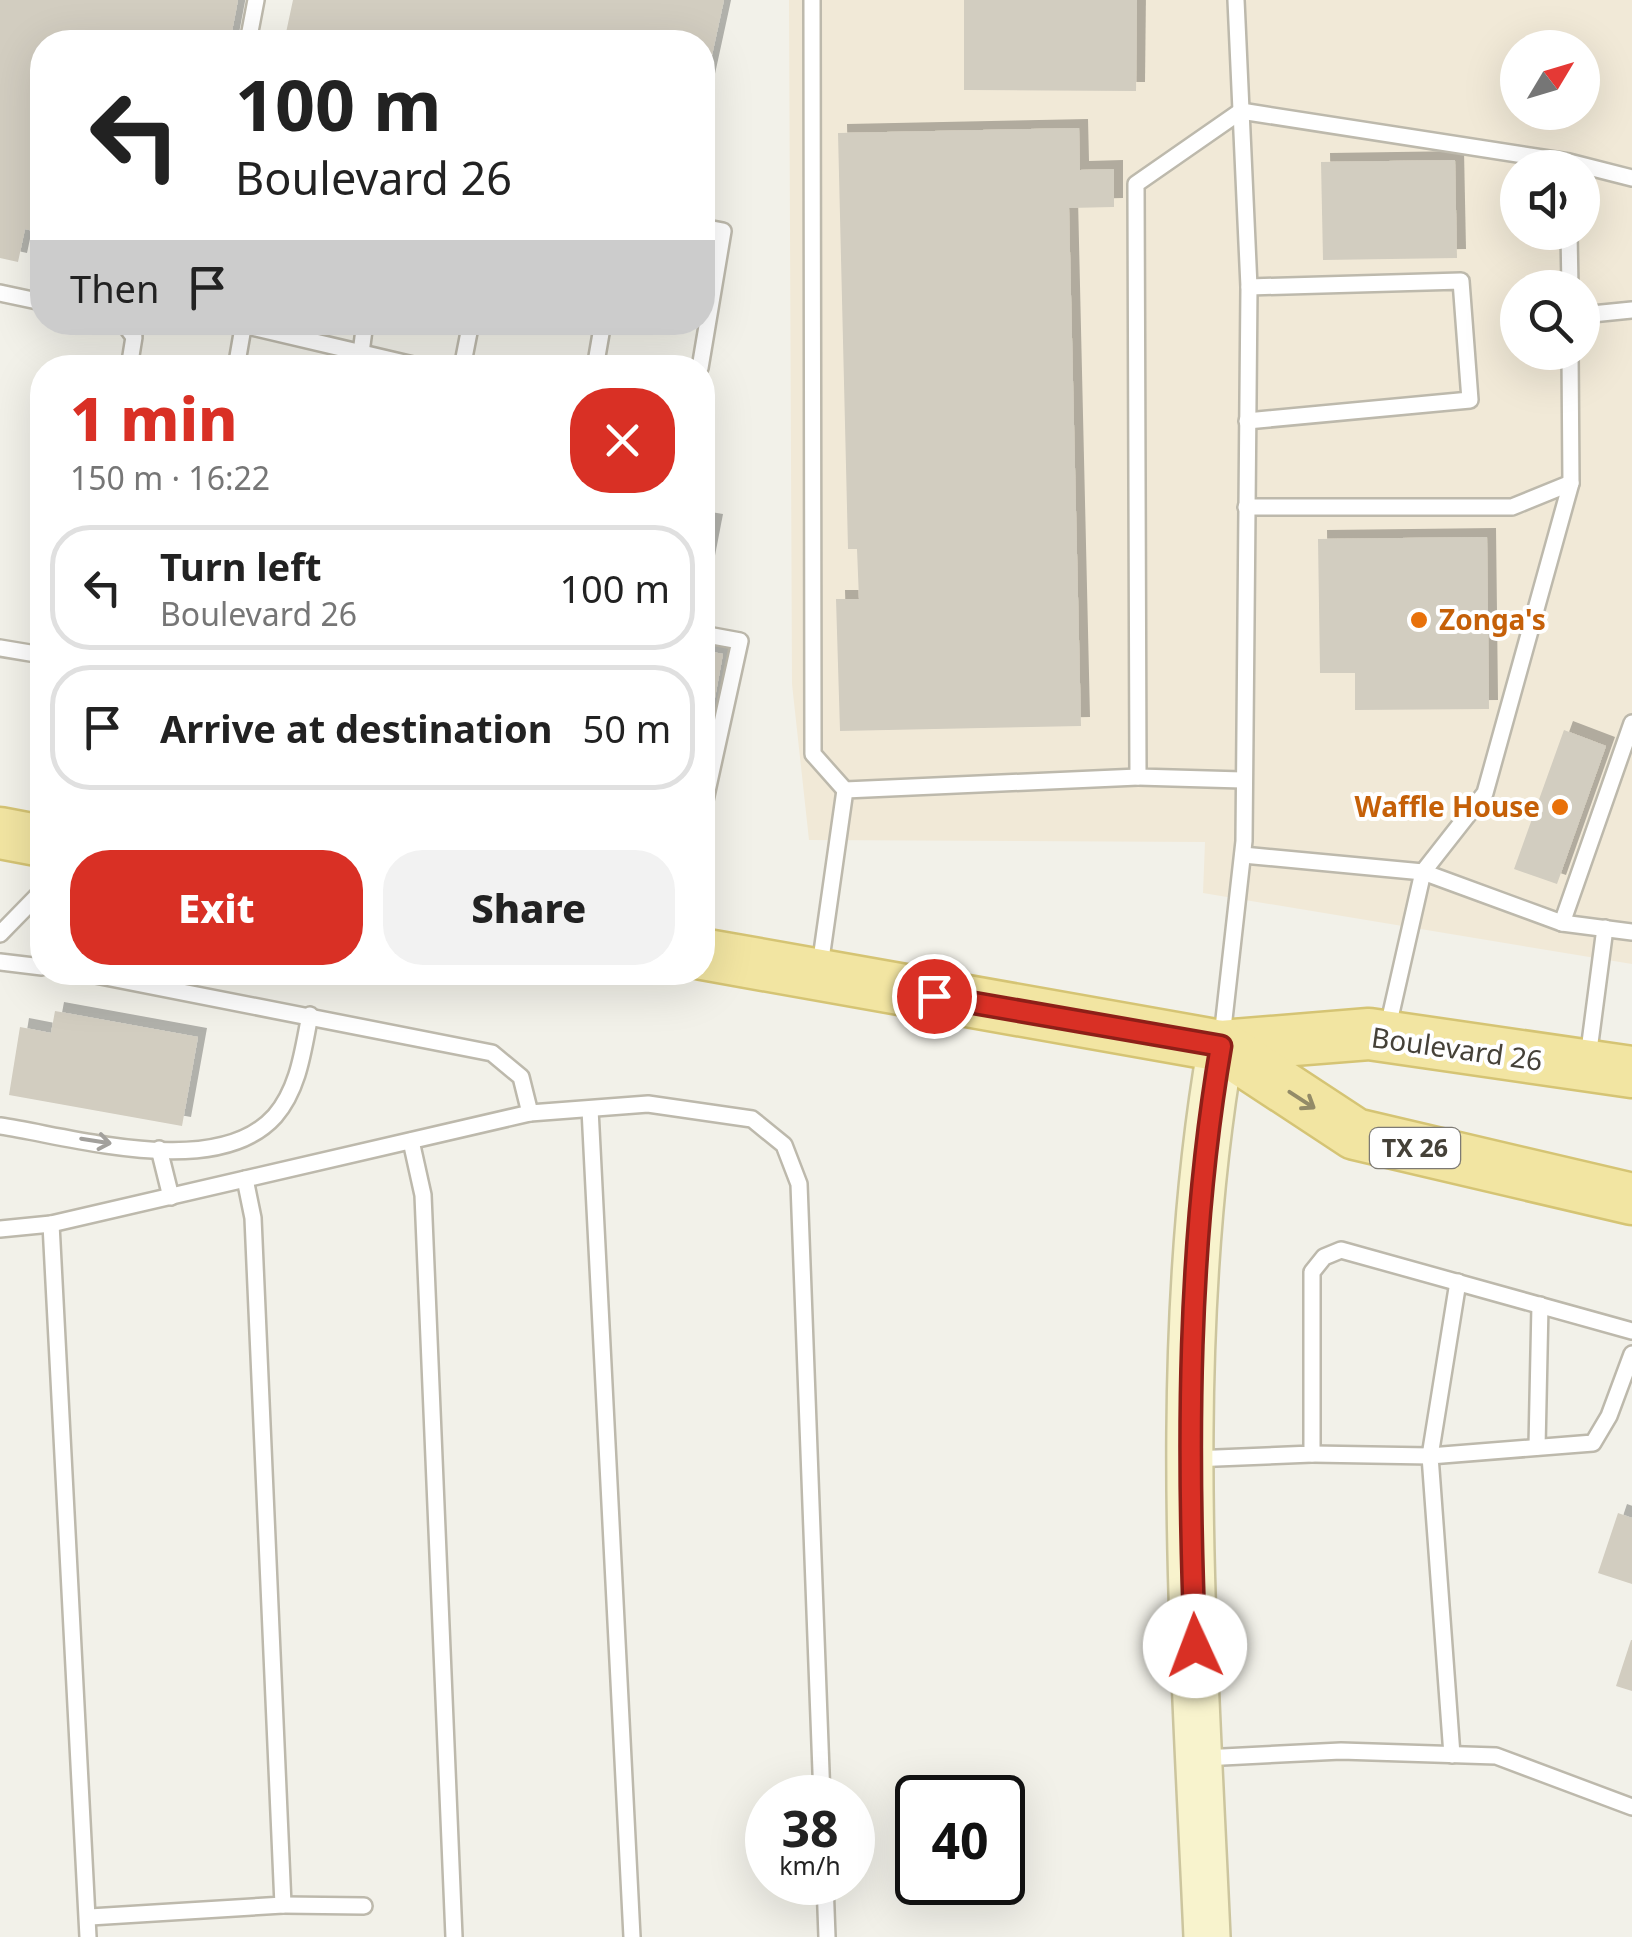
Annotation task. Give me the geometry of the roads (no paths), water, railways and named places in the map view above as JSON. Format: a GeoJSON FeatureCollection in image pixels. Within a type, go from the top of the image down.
{"type":"FeatureCollection","features":[{"type":"Feature","properties":{"kind":"main road"},"geometry":{"type":"LineString","coordinates":[[0,834],[30,839]]}},
{"type":"Feature","properties":{"kind":"main road","name":"Boulevard 26"},"geometry":{"type":"LineString","coordinates":[[715,956],[1221,1046],[1369,1034],[1609,1070]]}},
{"type":"Feature","properties":{"kind":"main road","name":"Boulevard 26"},"geometry":{"type":"LineString","coordinates":[[1221,1046],[1355,1134],[1632,1200]]}},
{"type":"Feature","properties":{"kind":"street"},"geometry":{"type":"LineString","coordinates":[[1207,1937],[1187,1459],[1204,1141],[1221,1046]]}},
{"type":"Feature","properties":{"kind":"lane"},"geometry":{"type":"LineString","coordinates":[[250,30],[256,0]]}},
{"type":"Feature","properties":{"kind":"lane"},"geometry":{"type":"LineString","coordinates":[[812,0],[813,754],[845,790],[819,976]]}},
{"type":"Feature","properties":{"kind":"lane"},"geometry":{"type":"LineString","coordinates":[[1221,1046],[1242,855],[1249,287],[1236,0]]}},
{"type":"Feature","properties":{"kind":"lane"},"geometry":{"type":"LineString","coordinates":[[1138,777],[1136,184],[1241,111],[1500,154]]}},
{"type":"Feature","properties":{"kind":"lane"},"geometry":{"type":"LineString","coordinates":[[1600,171],[1632,178]]}},
{"type":"Feature","properties":{"kind":"lane"},"geometry":{"type":"LineString","coordinates":[[715,230],[723,231],[715,279]]}},
{"type":"Feature","properties":{"kind":"lane"},"geometry":{"type":"LineString","coordinates":[[1247,421],[1470,400],[1462,281],[1249,287]]}},
{"type":"Feature","properties":{"kind":"lane"},"geometry":{"type":"LineString","coordinates":[[0,293],[30,299]]}},
{"type":"Feature","properties":{"kind":"lane"},"geometry":{"type":"LineString","coordinates":[[1600,314],[1632,310]]}},
{"type":"Feature","properties":{"kind":"lane"},"geometry":{"type":"LineString","coordinates":[[288,335],[370,355]]}},
{"type":"Feature","properties":{"kind":"lane"},"geometry":{"type":"LineString","coordinates":[[361,353],[364,335]]}},
{"type":"Feature","properties":{"kind":"lane"},"geometry":{"type":"LineString","coordinates":[[1386,1036],[1422,872],[1485,793],[1572,483],[1570,370]]}},
{"type":"Feature","properties":{"kind":"lane"},"geometry":{"type":"LineString","coordinates":[[1246,507],[1512,507],[1572,483]]}},
{"type":"Feature","properties":{"kind":"lane"},"geometry":{"type":"LineString","coordinates":[[715,636],[740,641],[715,739]]}},
{"type":"Feature","properties":{"kind":"lane"},"geometry":{"type":"LineString","coordinates":[[0,648],[30,654]]}},
{"type":"Feature","properties":{"kind":"lane"},"geometry":{"type":"LineString","coordinates":[[1562,922],[1632,723]]}},
{"type":"Feature","properties":{"kind":"lane"},"geometry":{"type":"LineString","coordinates":[[845,790],[1138,777],[1242,780]]}},
{"type":"Feature","properties":{"kind":"lane"},"geometry":{"type":"LineString","coordinates":[[1242,855],[1422,872],[1562,922],[1632,932]]}},
{"type":"Feature","properties":{"kind":"lane"},"geometry":{"type":"LineString","coordinates":[[0,934],[30,903]]}},
{"type":"Feature","properties":{"kind":"lane"},"geometry":{"type":"LineString","coordinates":[[1604,928],[1609,1070]]}},
{"type":"Feature","properties":{"kind":"lane"},"geometry":{"type":"LineString","coordinates":[[0,962],[30,966]]}},
{"type":"Feature","properties":{"kind":"lane"},"geometry":{"type":"LineString","coordinates":[[150,985],[492,1054],[521,1077],[530,1114]]}},
{"type":"Feature","properties":{"kind":"lane"},"geometry":{"type":"LineString","coordinates":[[0,1126],[159,1150],[193,1152],[229,1144],[274,1118],[298,1078],[310,1015]]}},
{"type":"Feature","properties":{"kind":"lane"},"geometry":{"type":"LineString","coordinates":[[0,1230],[51,1224],[530,1114],[648,1104],[752,1119],[784,1145],[799,1184],[821,1775]]}},
{"type":"Feature","properties":{"kind":"lane"},"geometry":{"type":"LineString","coordinates":[[590,1108],[632,1937]]}},
{"type":"Feature","properties":{"kind":"lane"},"geometry":{"type":"LineString","coordinates":[[411,1141],[423,1194],[454,1937]]}},
{"type":"Feature","properties":{"kind":"lane"},"geometry":{"type":"LineString","coordinates":[[159,1150],[171,1196]]}},
{"type":"Feature","properties":{"kind":"lane"},"geometry":{"type":"LineString","coordinates":[[246,1179],[253,1218],[284,1905]]}},
{"type":"Feature","properties":{"kind":"lane"},"geometry":{"type":"LineString","coordinates":[[51,1224],[90,1917],[88,1937]]}},
{"type":"Feature","properties":{"kind":"lane"},"geometry":{"type":"LineString","coordinates":[[1312,1454],[1312,1272],[1324,1256],[1341,1250],[1632,1330]]}},
{"type":"Feature","properties":{"kind":"lane"},"geometry":{"type":"LineString","coordinates":[[1452,1755],[1430,1456],[1458,1282]]}},
{"type":"Feature","properties":{"kind":"lane"},"geometry":{"type":"LineString","coordinates":[[1538,1447],[1540,1305]]}},
{"type":"Feature","properties":{"kind":"lane"},"geometry":{"type":"LineString","coordinates":[[1187,1459],[1312,1454],[1430,1456],[1593,1443],[1609,1416],[1632,1354]]}},
{"type":"Feature","properties":{"kind":"lane"},"geometry":{"type":"LineString","coordinates":[[1199,1758],[1341,1751],[1496,1756],[1632,1806]]}},
{"type":"Feature","properties":{"kind":"lane"},"geometry":{"type":"LineString","coordinates":[[90,1917],[284,1905],[364,1906]]}},
{"type":"Feature","properties":{"kind":"lane"},"geometry":{"type":"LineString","coordinates":[[826,1905],[827,1937]]}},
{"type":"Feature","properties":{"kind":"place","name":"Zonga's"},"geometry":{"type":"Point","coordinates":[1419,620]}},
{"type":"Feature","properties":{"kind":"place","name":"Waffle House"},"geometry":{"type":"Point","coordinates":[1560,807]}}]}
